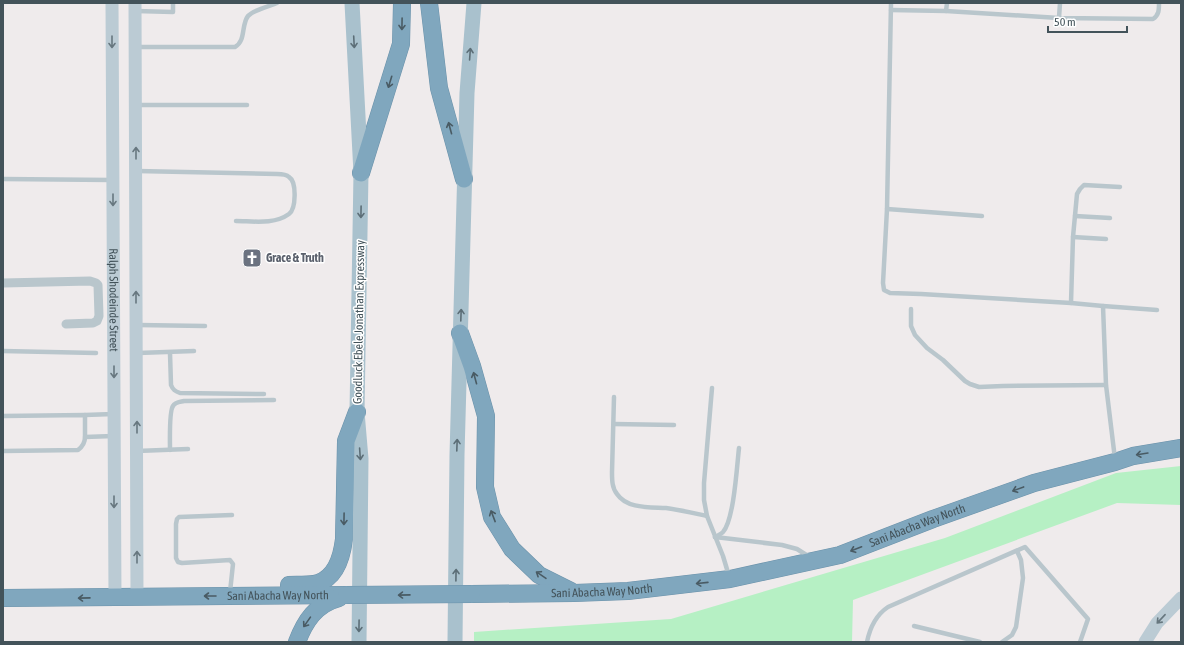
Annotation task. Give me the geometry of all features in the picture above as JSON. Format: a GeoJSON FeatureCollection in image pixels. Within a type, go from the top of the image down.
{"type":"FeatureCollection","features":[{"type":"Feature","properties":{"kind":"highway"},"geometry":{"type":"LineString","coordinates":[[361,173],[402,44],[402,3]]}},
{"type":"Feature","properties":{"kind":"highway"},"geometry":{"type":"LineString","coordinates":[[429,4],[440,88],[464,179]]}},
{"type":"Feature","properties":{"kind":"highway"},"geometry":{"type":"LineString","coordinates":[[460,333],[472,366],[486,416],[485,487],[492,517],[512,549],[539,575],[574,593]]}},
{"type":"Feature","properties":{"kind":"highway"},"geometry":{"type":"LineString","coordinates":[[230,596],[277,585],[317,584],[332,573],[338,565],[343,551],[346,441],[357,412]]}},
{"type":"Feature","properties":{"kind":"highway","name":"Sani Abacha Way North"},"geometry":{"type":"LineString","coordinates":[[3,598],[574,593],[628,591],[730,579],[840,555],[1034,483],[1133,456],[1181,448]]}},
{"type":"Feature","properties":{"kind":"highway"},"geometry":{"type":"LineString","coordinates":[[297,642],[303,627],[316,610],[329,600],[347,595]]}},
{"type":"Feature","properties":{"kind":"main road","name":"Goodluck Ebele Jonathan Expressway"},"geometry":{"type":"LineString","coordinates":[[352,3],[361,173],[357,412],[361,459],[359,642]]}},
{"type":"Feature","properties":{"kind":"main road"},"geometry":{"type":"LineString","coordinates":[[455,642],[457,455],[464,179],[467,93],[474,3]]}},
{"type":"Feature","properties":{"kind":"street","name":"Ralph Shodeinde Street"},"geometry":{"type":"LineString","coordinates":[[112,3],[115,597]]}},
{"type":"Feature","properties":{"kind":"street","name":"Ralph Shodeinde Street"},"geometry":{"type":"LineString","coordinates":[[136,7],[137,596]]}},
{"type":"Feature","properties":{"kind":"street"},"geometry":{"type":"LineString","coordinates":[[3,282],[90,281],[96,283],[98,285],[99,316],[97,321],[93,323],[66,324]]}},
{"type":"Feature","properties":{"kind":"street"},"geometry":{"type":"LineString","coordinates":[[1145,642],[1157,624],[1181,598]]}},
{"type":"Feature","properties":{"kind":"lane"},"geometry":{"type":"LineString","coordinates":[[136,7],[173,12],[173,3]]}},
{"type":"Feature","properties":{"kind":"lane"},"geometry":{"type":"LineString","coordinates":[[135,47],[235,47],[238,46],[241,41],[245,21],[248,15],[277,3]]}},
{"type":"Feature","properties":{"kind":"lane"},"geometry":{"type":"LineString","coordinates":[[891,3],[884,290],[890,293],[1071,303],[1157,310]]}},
{"type":"Feature","properties":{"kind":"lane"},"geometry":{"type":"LineString","coordinates":[[946,11],[947,3]]}},
{"type":"Feature","properties":{"kind":"lane"},"geometry":{"type":"LineString","coordinates":[[1059,18],[1060,3]]}},
{"type":"Feature","properties":{"kind":"lane"},"geometry":{"type":"LineString","coordinates":[[891,10],[946,11],[1059,18],[1153,19],[1157,16],[1159,11],[1159,3]]}},
{"type":"Feature","properties":{"kind":"lane"},"geometry":{"type":"LineString","coordinates":[[136,105],[247,105]]}},
{"type":"Feature","properties":{"kind":"lane"},"geometry":{"type":"LineString","coordinates":[[136,171],[283,174],[289,176],[294,191],[295,202],[293,210],[288,215],[273,221],[236,221]]}},
{"type":"Feature","properties":{"kind":"lane"},"geometry":{"type":"LineString","coordinates":[[3,179],[113,180]]}},
{"type":"Feature","properties":{"kind":"lane"},"geometry":{"type":"LineString","coordinates":[[1071,303],[1073,236],[1077,194],[1084,185],[1120,187]]}},
{"type":"Feature","properties":{"kind":"lane"},"geometry":{"type":"LineString","coordinates":[[887,209],[982,216]]}},
{"type":"Feature","properties":{"kind":"lane"},"geometry":{"type":"LineString","coordinates":[[1075,216],[1110,218]]}},
{"type":"Feature","properties":{"kind":"lane"},"geometry":{"type":"LineString","coordinates":[[1073,236],[1106,239]]}},
{"type":"Feature","properties":{"kind":"lane"},"geometry":{"type":"LineString","coordinates":[[1103,306],[1106,385],[1115,462]]}},
{"type":"Feature","properties":{"kind":"lane"},"geometry":{"type":"LineString","coordinates":[[910,309],[911,326],[915,335],[927,348],[970,384],[979,387],[1106,385]]}},
{"type":"Feature","properties":{"kind":"lane"},"geometry":{"type":"LineString","coordinates":[[136,325],[205,326]]}},
{"type":"Feature","properties":{"kind":"lane"},"geometry":{"type":"LineString","coordinates":[[3,350],[96,353]]}},
{"type":"Feature","properties":{"kind":"lane"},"geometry":{"type":"LineString","coordinates":[[137,353],[194,351]]}},
{"type":"Feature","properties":{"kind":"lane"},"geometry":{"type":"LineString","coordinates":[[170,353],[171,385],[172,389],[176,392],[264,394]]}},
{"type":"Feature","properties":{"kind":"lane"},"geometry":{"type":"LineString","coordinates":[[712,388],[704,483],[704,500],[707,516],[723,556],[730,579]]}},
{"type":"Feature","properties":{"kind":"lane"},"geometry":{"type":"LineString","coordinates":[[614,397],[613,483],[617,495],[630,504],[707,516]]}},
{"type":"Feature","properties":{"kind":"lane"},"geometry":{"type":"LineString","coordinates":[[170,450],[170,410],[174,404],[184,401],[274,400]]}},
{"type":"Feature","properties":{"kind":"lane"},"geometry":{"type":"LineString","coordinates":[[3,416],[114,414]]}},
{"type":"Feature","properties":{"kind":"lane"},"geometry":{"type":"LineString","coordinates":[[3,451],[78,450],[82,447],[85,438],[85,415]]}},
{"type":"Feature","properties":{"kind":"lane"},"geometry":{"type":"LineString","coordinates":[[614,424],[674,425]]}},
{"type":"Feature","properties":{"kind":"lane"},"geometry":{"type":"LineString","coordinates":[[85,438],[114,436]]}},
{"type":"Feature","properties":{"kind":"lane"},"geometry":{"type":"LineString","coordinates":[[715,537],[723,532],[728,524],[735,489],[739,448]]}},
{"type":"Feature","properties":{"kind":"lane"},"geometry":{"type":"LineString","coordinates":[[137,451],[188,449]]}},
{"type":"Feature","properties":{"kind":"lane"},"geometry":{"type":"LineString","coordinates":[[230,596],[233,564],[230,560],[178,562],[176,558],[176,524],[179,517],[232,515]]}},
{"type":"Feature","properties":{"kind":"lane"},"geometry":{"type":"LineString","coordinates":[[715,537],[782,545],[797,549],[815,561]]}},
{"type":"Feature","properties":{"kind":"lane"},"geometry":{"type":"LineString","coordinates":[[867,642],[875,619],[888,607],[1025,547],[1088,619],[1080,642]]}},
{"type":"Feature","properties":{"kind":"lane"},"geometry":{"type":"LineString","coordinates":[[1002,642],[1012,635],[1016,627],[1023,578],[1022,560],[1017,551]]}},
{"type":"Feature","properties":{"kind":"lane"},"geometry":{"type":"LineString","coordinates":[[914,626],[980,642]]}},
{"type":"Feature","properties":{"kind":"green space"},"geometry":{"type":"Polygon","coordinates":[[[1181,466],[1181,505],[1117,503],[853,600],[852,642],[474,642],[474,632],[671,619],[945,538],[1116,473],[1181,466]]]}},
{"type":"Feature","properties":{"kind":"place","name":"Grace & Truth"},"geometry":{"type":"Point","coordinates":[252,258]}}]}
